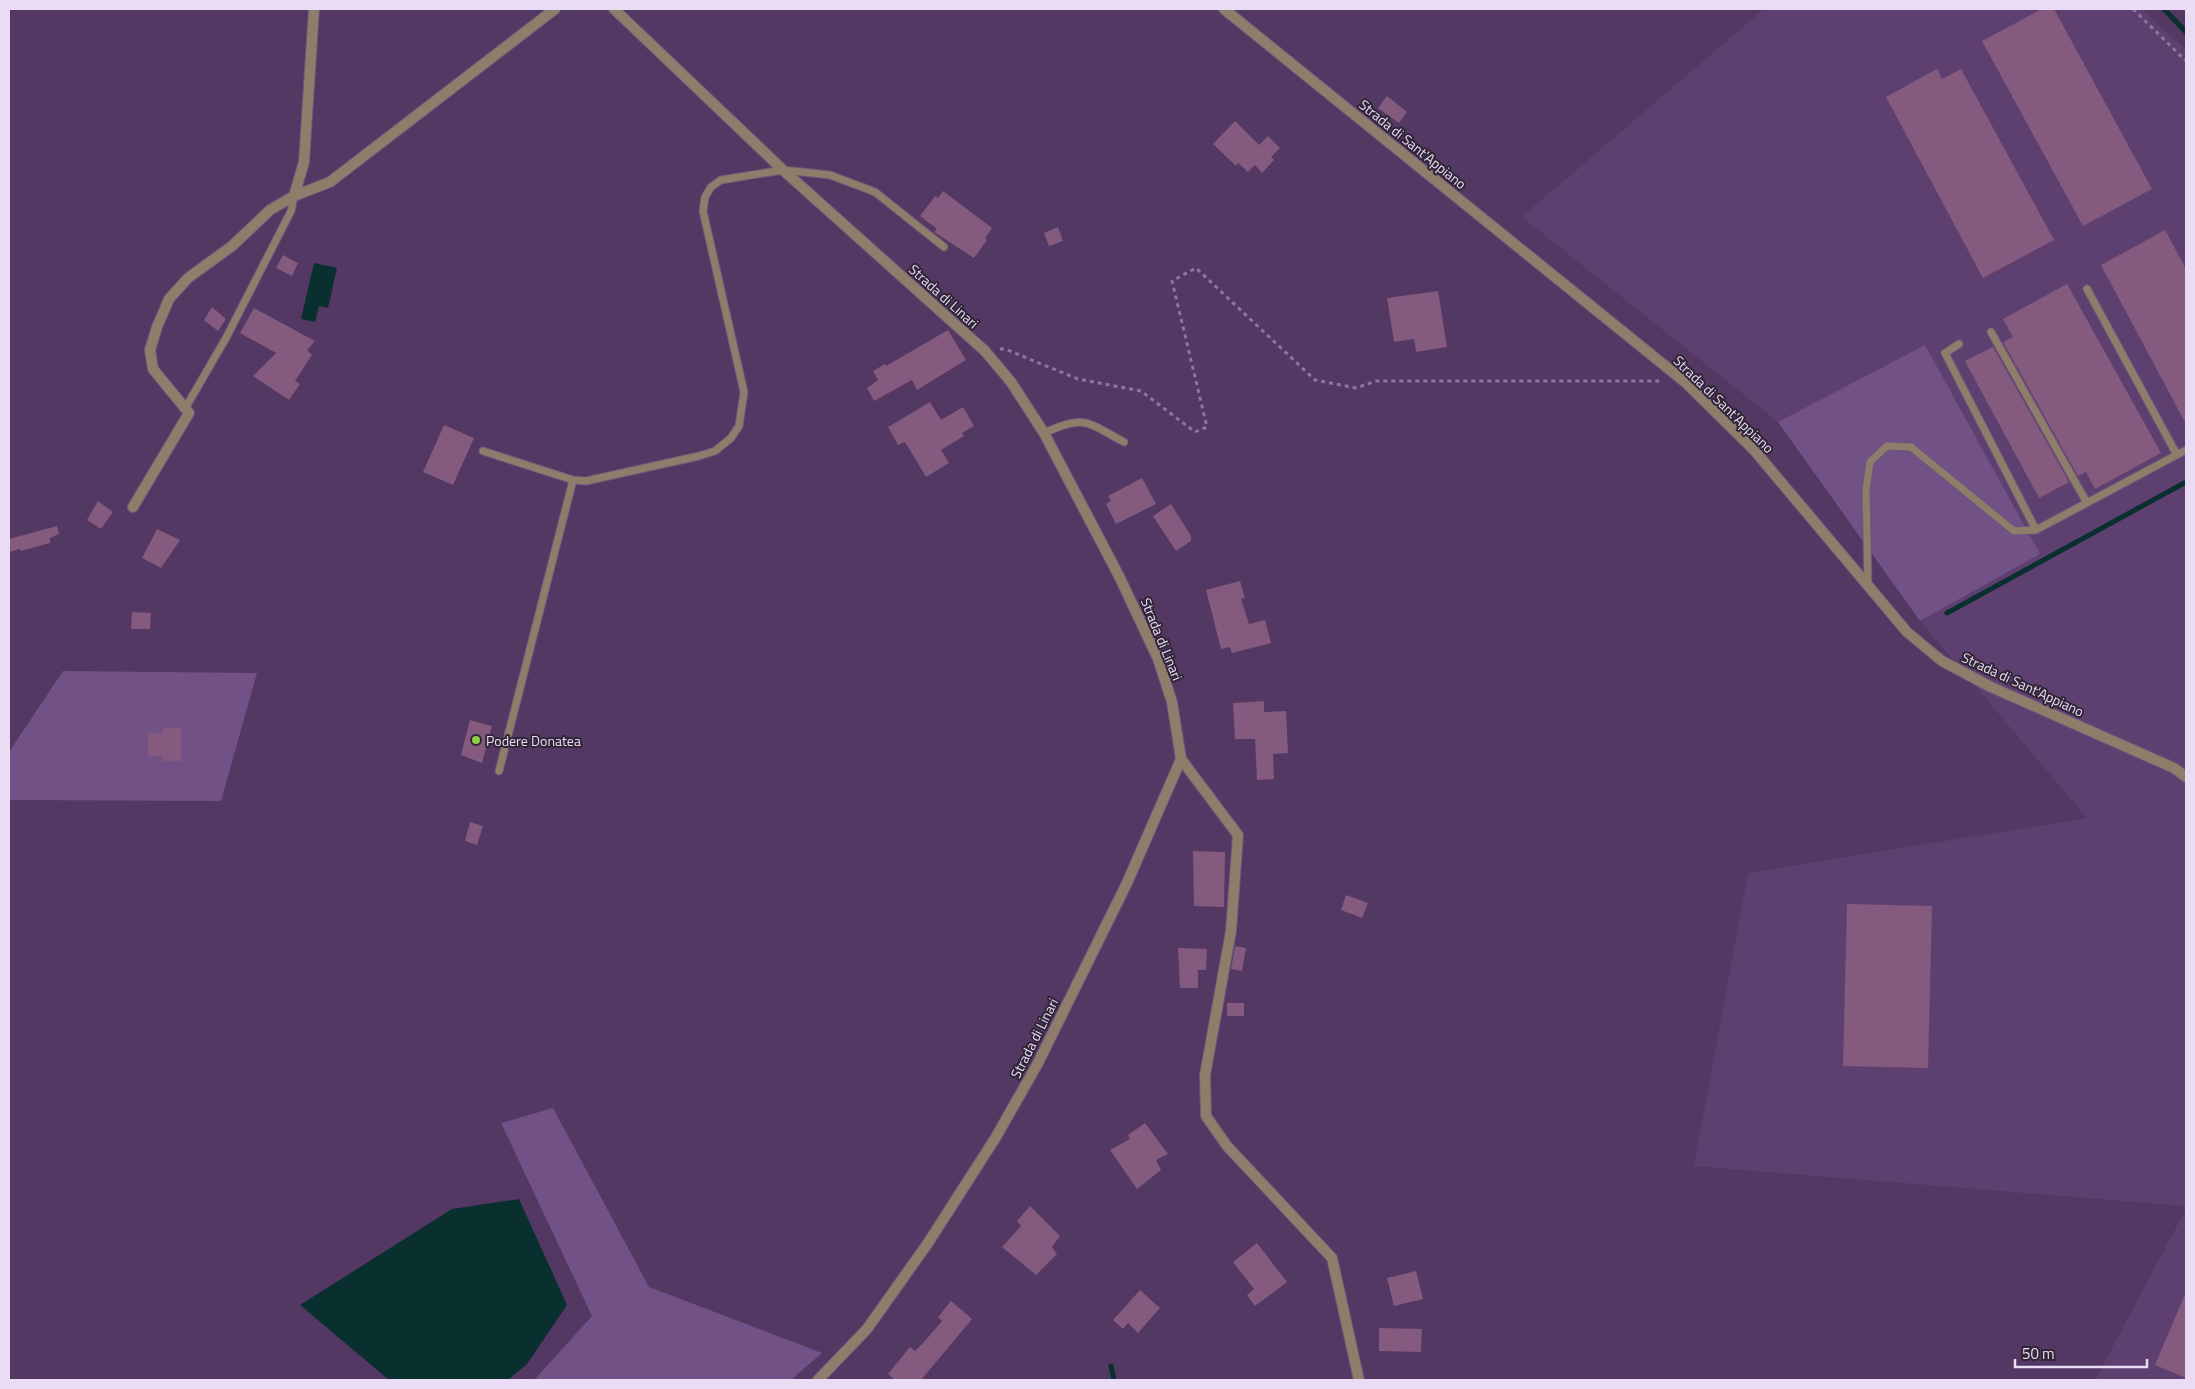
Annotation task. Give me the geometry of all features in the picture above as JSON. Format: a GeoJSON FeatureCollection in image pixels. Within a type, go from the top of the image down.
{"type":"FeatureCollection","features":[{"type":"Feature","properties":{"kind":"street"},"geometry":{"type":"LineString","coordinates":[[294,196],[304,162],[314,9]]}},
{"type":"Feature","properties":{"kind":"street"},"geometry":{"type":"LineString","coordinates":[[133,507],[189,412],[153,369],[150,350],[156,327],[169,299],[188,278],[232,246],[270,210],[294,196],[330,182],[555,9]]}},
{"type":"Feature","properties":{"kind":"street","name":"Strada di Linari"},"geometry":{"type":"LineString","coordinates":[[614,9],[783,170],[984,351],[1010,382],[1044,433],[1120,578],[1158,659],[1172,702],[1181,759],[1127,883],[1038,1063],[996,1137],[928,1243],[867,1329],[818,1380]]}},
{"type":"Feature","properties":{"kind":"street","name":"Strada di Sant'Appiano"},"geometry":{"type":"LineString","coordinates":[[1224,9],[1685,382],[1754,450],[1908,632],[1942,660],[1991,687],[2174,768],[2186,776]]}},
{"type":"Feature","properties":{"kind":"street"},"geometry":{"type":"LineString","coordinates":[[1181,759],[1238,835],[1231,931],[1205,1075],[1206,1116],[1227,1146],[1332,1258],[1359,1380]]}},
{"type":"Feature","properties":{"kind":"lane"},"geometry":{"type":"LineString","coordinates":[[483,451],[573,480],[586,481],[604,479],[699,456],[714,451],[731,438],[739,426],[744,392],[703,211],[705,197],[712,187],[722,180],[783,170],[830,175],[875,192],[944,247]]}},
{"type":"Feature","properties":{"kind":"lane"},"geometry":{"type":"LineString","coordinates":[[186,408],[239,312],[291,211],[294,196]]}},
{"type":"Feature","properties":{"kind":"lane"},"geometry":{"type":"LineString","coordinates":[[2087,288],[2177,455]]}},
{"type":"Feature","properties":{"kind":"lane"},"geometry":{"type":"LineString","coordinates":[[1991,332],[2086,503]]}},
{"type":"Feature","properties":{"kind":"lane"},"geometry":{"type":"LineString","coordinates":[[1959,344],[1945,353],[2036,530]]}},
{"type":"Feature","properties":{"kind":"lane"},"geometry":{"type":"LineString","coordinates":[[1044,433],[1066,423],[1083,420],[1124,442]]}},
{"type":"Feature","properties":{"kind":"lane"},"geometry":{"type":"LineString","coordinates":[[1868,585],[1866,490],[1870,462],[1887,446],[1911,447],[2014,531],[2036,530],[2186,450]]}},
{"type":"Feature","properties":{"kind":"lane"},"geometry":{"type":"LineString","coordinates":[[499,771],[573,480]]}},
{"type":"Feature","properties":{"kind":"path"},"geometry":{"type":"LineString","coordinates":[[2133,9],[2186,61]]}},
{"type":"Feature","properties":{"kind":"path"},"geometry":{"type":"LineString","coordinates":[[984,351],[1005,349],[1078,378],[1141,391],[1194,432],[1207,427],[1172,281],[1196,268],[1314,380],[1356,388],[1376,381],[1532,380],[1685,382]]}},
{"type":"Feature","properties":{"kind":"shaded area"},"geometry":{"type":"Polygon","coordinates":[[[1764,9],[2142,9],[2186,50],[2186,1206],[1694,1166],[1748,873],[2087,818],[1920,621],[1778,422],[1522,217],[1764,9]]]}},
{"type":"Feature","properties":{"kind":"shaded area"},"geometry":{"type":"Polygon","coordinates":[[[314,263],[337,268],[328,308],[319,306],[315,322],[301,319],[314,263]]]}},
{"type":"Feature","properties":{"kind":"shaded area"},"geometry":{"type":"Polygon","coordinates":[[[1925,345],[2040,554],[1920,621],[1778,422],[1925,345]]]}},
{"type":"Feature","properties":{"kind":"shaded area"},"geometry":{"type":"Polygon","coordinates":[[[63,671],[257,673],[221,801],[9,800],[9,752],[63,671]]]}},
{"type":"Feature","properties":{"kind":"shaded area"},"geometry":{"type":"Polygon","coordinates":[[[553,1108],[649,1287],[822,1353],[791,1380],[534,1380],[592,1316],[501,1123],[553,1108]]]}},
{"type":"Feature","properties":{"kind":"shaded area"},"geometry":{"type":"Polygon","coordinates":[[[519,1199],[567,1305],[527,1364],[508,1380],[389,1380],[300,1305],[452,1209],[519,1199]]]}},
{"type":"Feature","properties":{"kind":"shaded area"},"geometry":{"type":"Polygon","coordinates":[[[2186,1209],[2186,1380],[2095,1380],[2186,1209]]]}},
{"type":"Feature","properties":{"kind":"building"},"geometry":{"type":"Polygon","coordinates":[[[2042,9],[2054,9],[2152,189],[2083,226],[1982,41],[2042,9]]]}},
{"type":"Feature","properties":{"kind":"building"},"geometry":{"type":"Polygon","coordinates":[[[1937,69],[1942,79],[1961,69],[2054,240],[1983,278],[1886,97],[1937,69]]]}},
{"type":"Feature","properties":{"kind":"building"},"geometry":{"type":"Polygon","coordinates":[[[1387,96],[1407,112],[1399,123],[1378,108],[1387,96]]]}},
{"type":"Feature","properties":{"kind":"building"},"geometry":{"type":"Polygon","coordinates":[[[1235,121],[1259,145],[1268,136],[1280,148],[1271,157],[1274,160],[1262,173],[1255,165],[1248,172],[1238,163],[1236,166],[1213,144],[1235,121]]]}},
{"type":"Feature","properties":{"kind":"building"},"geometry":{"type":"Polygon","coordinates":[[[943,191],[992,228],[985,238],[987,240],[974,258],[934,232],[937,229],[920,216],[935,196],[938,198],[943,191]]]}},
{"type":"Feature","properties":{"kind":"building"},"geometry":{"type":"Polygon","coordinates":[[[1058,227],[1063,241],[1049,246],[1044,233],[1058,227]]]}},
{"type":"Feature","properties":{"kind":"building"},"geometry":{"type":"Polygon","coordinates":[[[2165,230],[2186,269],[2186,424],[2101,265],[2165,230]]]}},
{"type":"Feature","properties":{"kind":"building"},"geometry":{"type":"Polygon","coordinates":[[[283,255],[298,263],[292,276],[276,268],[283,255]]]}},
{"type":"Feature","properties":{"kind":"building"},"geometry":{"type":"Polygon","coordinates":[[[2067,284],[2161,453],[2095,489],[2086,472],[2078,476],[2003,342],[2013,337],[2003,319],[2067,284]]]}},
{"type":"Feature","properties":{"kind":"building"},"geometry":{"type":"Polygon","coordinates":[[[1438,291],[1447,347],[1416,352],[1414,339],[1394,342],[1387,298],[1438,291]]]}},
{"type":"Feature","properties":{"kind":"building"},"geometry":{"type":"Polygon","coordinates":[[[212,307],[226,319],[218,331],[204,320],[212,307]]]}},
{"type":"Feature","properties":{"kind":"building"},"geometry":{"type":"Polygon","coordinates":[[[254,308],[315,341],[307,350],[312,355],[295,381],[300,384],[289,400],[253,376],[276,353],[240,333],[254,308]]]}},
{"type":"Feature","properties":{"kind":"building"},"geometry":{"type":"Polygon","coordinates":[[[948,330],[966,360],[917,390],[912,380],[874,401],[867,388],[878,380],[873,371],[885,364],[886,366],[948,330]]]}},
{"type":"Feature","properties":{"kind":"building"},"geometry":{"type":"Polygon","coordinates":[[[1993,347],[2069,482],[2039,498],[1965,361],[1993,347]]]}},
{"type":"Feature","properties":{"kind":"building"},"geometry":{"type":"Polygon","coordinates":[[[930,402],[941,420],[963,407],[974,426],[962,433],[964,436],[941,450],[949,463],[926,477],[905,442],[898,445],[888,427],[930,402]]]}},
{"type":"Feature","properties":{"kind":"building"},"geometry":{"type":"Polygon","coordinates":[[[444,425],[474,438],[453,485],[423,472],[444,425]]]}},
{"type":"Feature","properties":{"kind":"building"},"geometry":{"type":"Polygon","coordinates":[[[1142,478],[1156,504],[1116,524],[1106,504],[1111,501],[1108,496],[1142,478]]]}},
{"type":"Feature","properties":{"kind":"building"},"geometry":{"type":"Polygon","coordinates":[[[98,501],[113,512],[101,529],[87,520],[98,501]]]}},
{"type":"Feature","properties":{"kind":"building"},"geometry":{"type":"Polygon","coordinates":[[[1171,504],[1191,536],[1191,541],[1176,551],[1153,516],[1171,504]]]}},
{"type":"Feature","properties":{"kind":"building"},"geometry":{"type":"Polygon","coordinates":[[[57,526],[59,534],[50,538],[50,543],[21,551],[20,549],[9,552],[9,539],[57,526]]]}},
{"type":"Feature","properties":{"kind":"building"},"geometry":{"type":"Polygon","coordinates":[[[157,529],[180,540],[161,568],[142,558],[157,529]]]}},
{"type":"Feature","properties":{"kind":"building"},"geometry":{"type":"Polygon","coordinates":[[[1240,581],[1245,598],[1241,599],[1249,624],[1265,620],[1271,643],[1232,653],[1230,647],[1221,649],[1206,590],[1240,581]]]}},
{"type":"Feature","properties":{"kind":"building"},"geometry":{"type":"Polygon","coordinates":[[[132,612],[151,613],[150,629],[131,629],[132,612]]]}},
{"type":"Feature","properties":{"kind":"building"},"geometry":{"type":"Polygon","coordinates":[[[1264,701],[1264,712],[1286,711],[1288,753],[1273,754],[1274,779],[1257,780],[1255,739],[1235,739],[1233,703],[1264,701]]]}},
{"type":"Feature","properties":{"kind":"building","name":"Podere Donatea"},"geometry":{"type":"Polygon","coordinates":[[[470,720],[492,726],[482,763],[461,755],[470,720]]]}},
{"type":"Feature","properties":{"kind":"building"},"geometry":{"type":"Polygon","coordinates":[[[163,728],[181,728],[181,761],[163,761],[163,756],[148,757],[148,733],[163,733],[163,728]]]}},
{"type":"Feature","properties":{"kind":"building"},"geometry":{"type":"Polygon","coordinates":[[[470,822],[483,826],[477,845],[465,841],[470,822]]]}},
{"type":"Feature","properties":{"kind":"building"},"geometry":{"type":"Polygon","coordinates":[[[1193,851],[1225,852],[1224,907],[1194,906],[1193,851]]]}},
{"type":"Feature","properties":{"kind":"building"},"geometry":{"type":"Polygon","coordinates":[[[1346,895],[1368,903],[1362,918],[1341,910],[1346,895]]]}},
{"type":"Feature","properties":{"kind":"building"},"geometry":{"type":"Polygon","coordinates":[[[1847,904],[1932,906],[1928,1068],[1843,1066],[1847,904]]]}},
{"type":"Feature","properties":{"kind":"building"},"geometry":{"type":"Polygon","coordinates":[[[1235,946],[1246,948],[1242,971],[1231,969],[1235,946]]]}},
{"type":"Feature","properties":{"kind":"building"},"geometry":{"type":"Polygon","coordinates":[[[1178,948],[1207,949],[1206,970],[1198,970],[1198,988],[1180,988],[1178,948]]]}},
{"type":"Feature","properties":{"kind":"building"},"geometry":{"type":"Polygon","coordinates":[[[1227,1003],[1244,1003],[1244,1016],[1227,1016],[1227,1003]]]}},
{"type":"Feature","properties":{"kind":"building"},"geometry":{"type":"Polygon","coordinates":[[[1145,1123],[1168,1154],[1156,1160],[1161,1170],[1137,1189],[1110,1150],[1130,1139],[1128,1135],[1145,1123]]]}},
{"type":"Feature","properties":{"kind":"building"},"geometry":{"type":"Polygon","coordinates":[[[1030,1206],[1060,1236],[1052,1247],[1057,1254],[1036,1275],[1002,1247],[1021,1226],[1017,1221],[1030,1206]]]}},
{"type":"Feature","properties":{"kind":"building"},"geometry":{"type":"Polygon","coordinates":[[[1257,1243],[1287,1282],[1255,1306],[1247,1295],[1254,1289],[1233,1262],[1257,1243]]]}},
{"type":"Feature","properties":{"kind":"building"},"geometry":{"type":"Polygon","coordinates":[[[1416,1271],[1423,1299],[1394,1306],[1387,1278],[1416,1271]]]}},
{"type":"Feature","properties":{"kind":"building"},"geometry":{"type":"Polygon","coordinates":[[[1140,1290],[1160,1308],[1138,1333],[1128,1323],[1123,1329],[1113,1320],[1140,1290]]]}},
{"type":"Feature","properties":{"kind":"building"},"geometry":{"type":"Polygon","coordinates":[[[2186,1292],[2186,1378],[2155,1365],[2186,1292]]]}},
{"type":"Feature","properties":{"kind":"building"},"geometry":{"type":"Polygon","coordinates":[[[951,1301],[972,1319],[921,1380],[895,1380],[888,1374],[910,1347],[915,1351],[924,1342],[942,1321],[938,1317],[951,1301]]]}},
{"type":"Feature","properties":{"kind":"building"},"geometry":{"type":"Polygon","coordinates":[[[1379,1328],[1422,1329],[1421,1352],[1379,1351],[1379,1328]]]}},
{"type":"Feature","properties":{"kind":"waterway"},"geometry":{"type":"LineString","coordinates":[[2164,9],[2186,32]]}},
{"type":"Feature","properties":{"kind":"waterway"},"geometry":{"type":"LineString","coordinates":[[1947,613],[2186,482]]}},
{"type":"Feature","properties":{"kind":"waterway"},"geometry":{"type":"LineString","coordinates":[[1111,1366],[1114,1380]]}},
{"type":"Feature","properties":{"kind":"place","name":"Podere Donatea"},"geometry":{"type":"Point","coordinates":[476,740]}}]}
